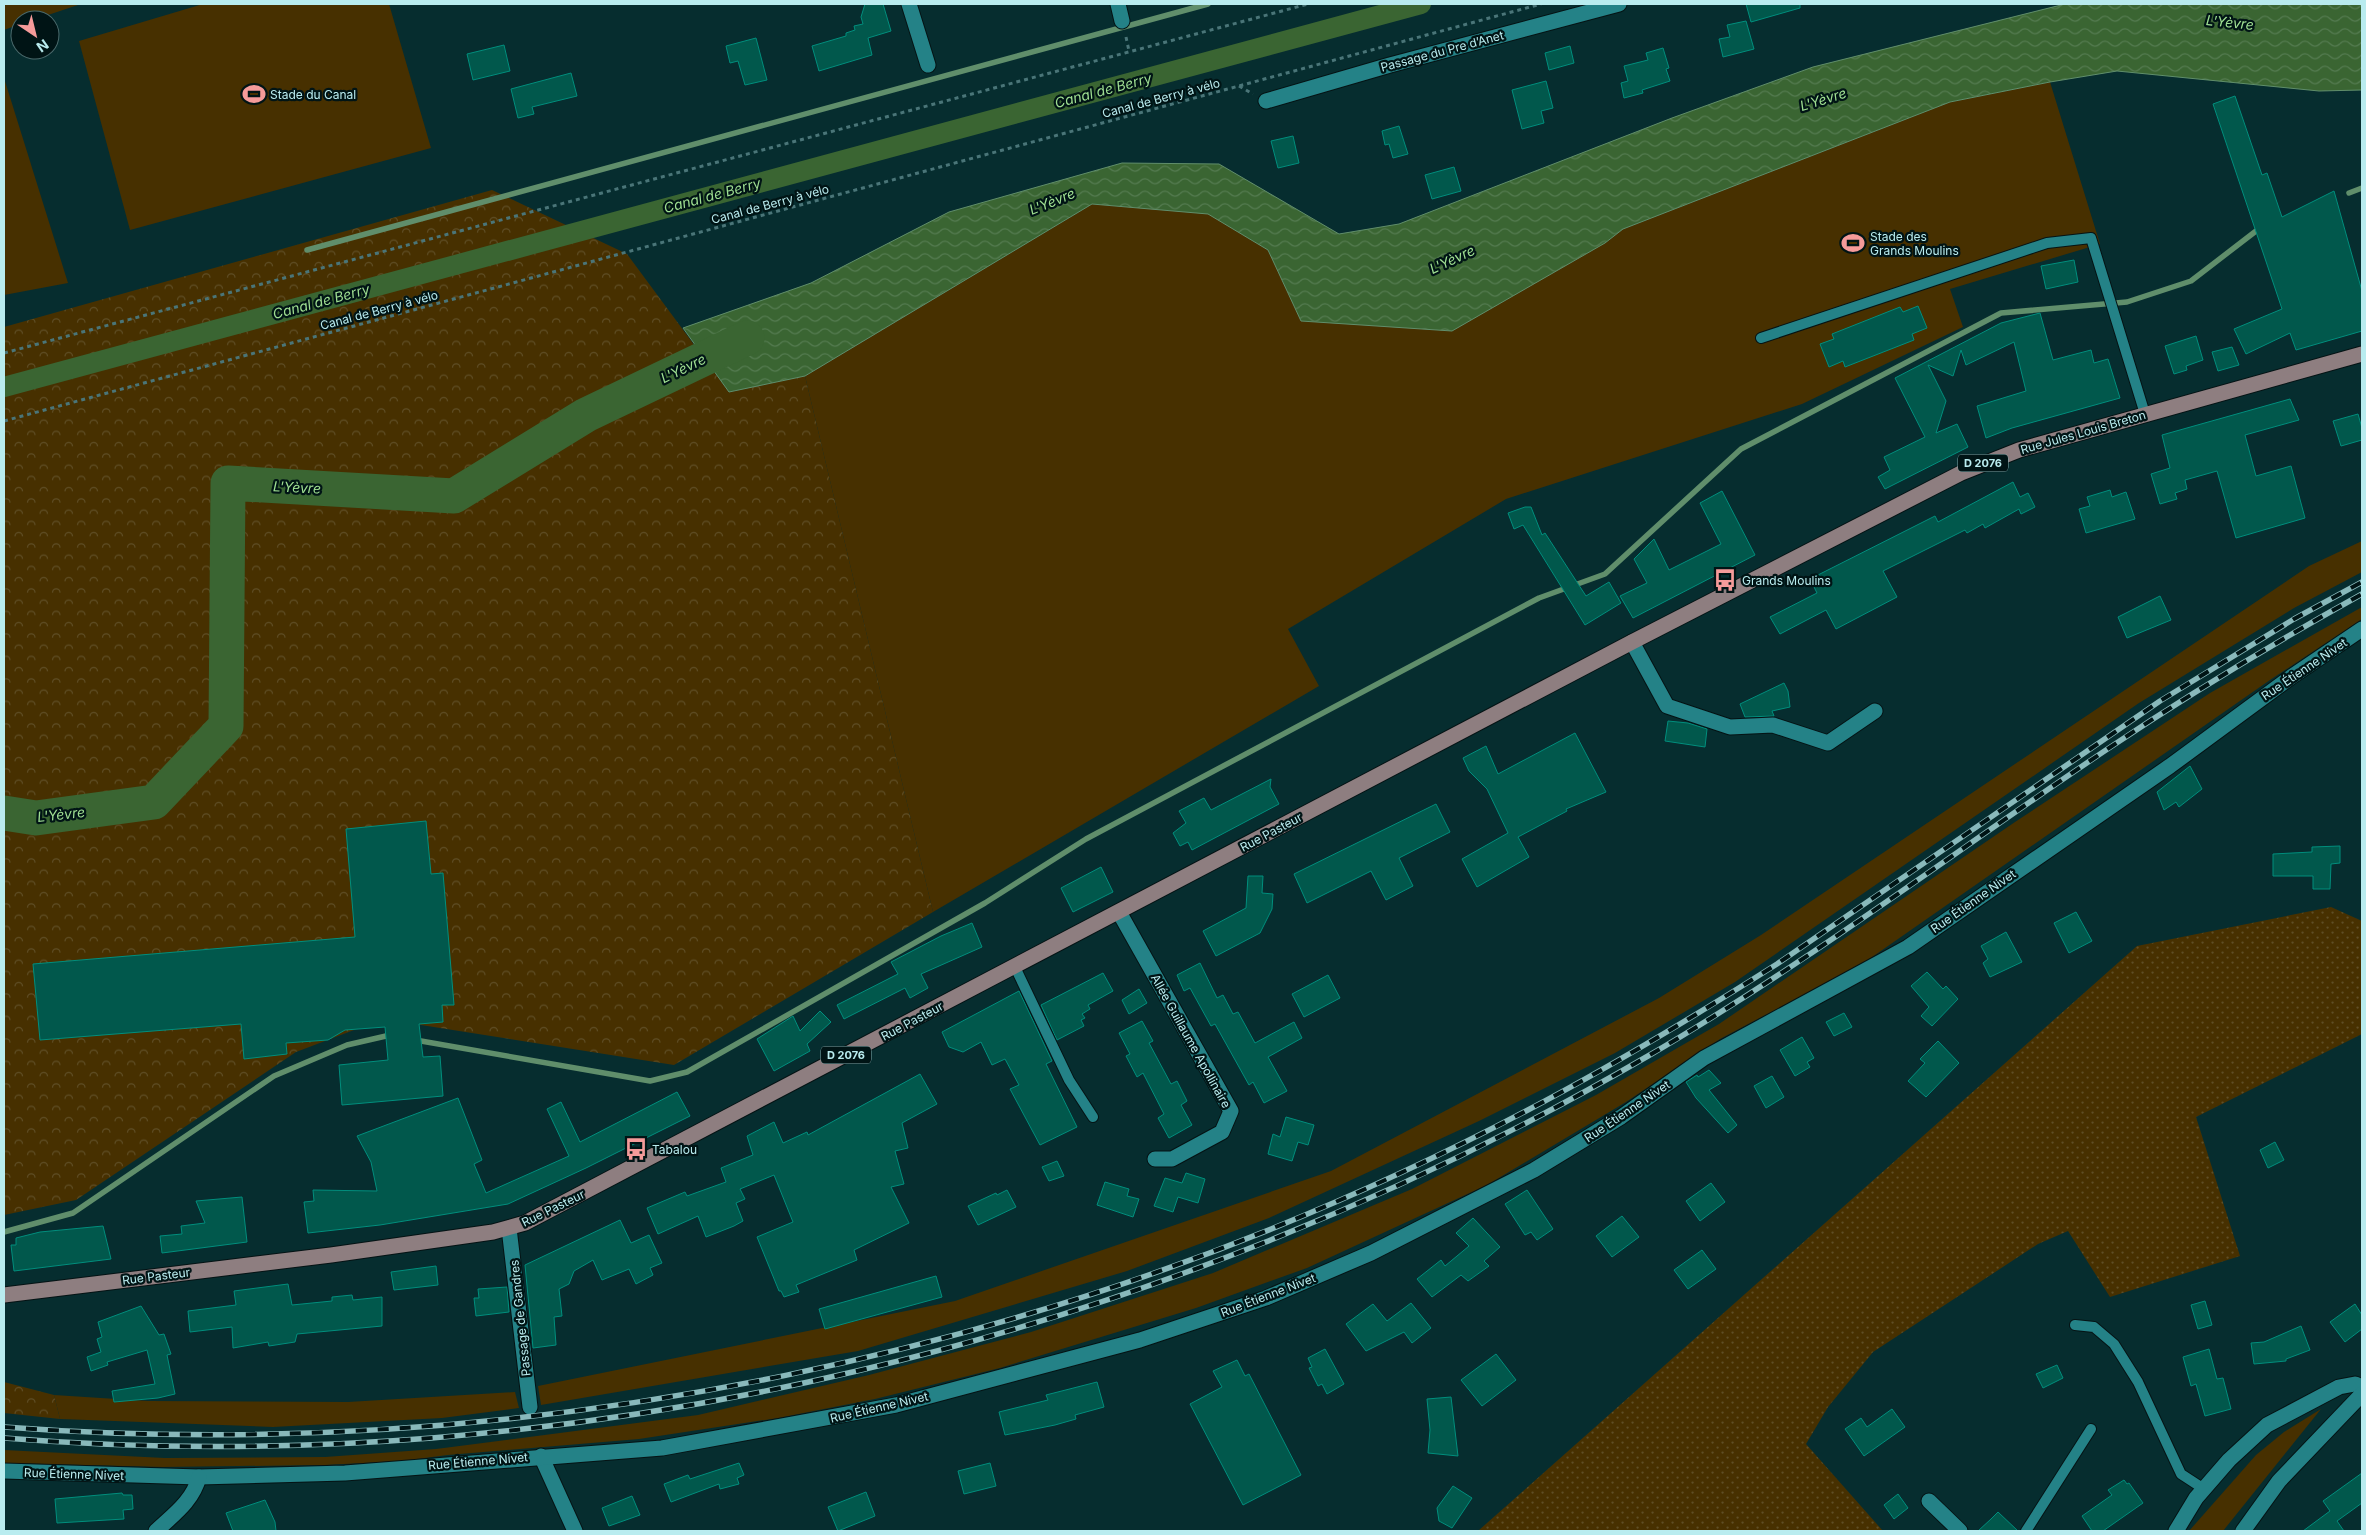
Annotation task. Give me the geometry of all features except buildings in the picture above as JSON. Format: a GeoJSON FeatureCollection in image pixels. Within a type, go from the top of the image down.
{"type":"FeatureCollection","features":[{"type":"Feature","properties":{"kind":"main road","name":"Rue Jules Louis Breton"},"geometry":{"type":"LineString","coordinates":[[1632,642],[1970,469],[2018,450],[2362,354]]}},
{"type":"Feature","properties":{"kind":"main road","name":"Rue Pasteur"},"geometry":{"type":"LineString","coordinates":[[4,1295],[331,1255],[509,1228],[540,1217],[1632,642]]}},
{"type":"Feature","properties":{"kind":"street"},"geometry":{"type":"LineString","coordinates":[[909,4],[928,65]]}},
{"type":"Feature","properties":{"kind":"street"},"geometry":{"type":"LineString","coordinates":[[1118,4],[1124,28]]}},
{"type":"Feature","properties":{"kind":"street","name":"Passage du Pre d’Anet"},"geometry":{"type":"LineString","coordinates":[[1266,101],[1390,65],[1619,4]]}},
{"type":"Feature","properties":{"kind":"street","name":"Rue Étienne Nivet"},"geometry":{"type":"LineString","coordinates":[[4,1471],[199,1477],[345,1473],[662,1448],[896,1405],[1140,1340],[1266,1298],[1371,1253],[1534,1170],[1614,1122],[1704,1058],[1908,947],[2170,766],[2276,687],[2362,629]]}},
{"type":"Feature","properties":{"kind":"street"},"geometry":{"type":"LineString","coordinates":[[1632,642],[1667,706],[1730,727],[1773,725],[1828,743],[1875,711]]}},
{"type":"Feature","properties":{"kind":"street","name":"Allée Guillaume Apollinaire"},"geometry":{"type":"LineString","coordinates":[[1119,912],[1231,1111],[1222,1132],[1172,1159],[1155,1159]]}},
{"type":"Feature","properties":{"kind":"street","name":"Passage de Gandres"},"geometry":{"type":"LineString","coordinates":[[509,1228],[530,1407]]}},
{"type":"Feature","properties":{"kind":"street"},"geometry":{"type":"LineString","coordinates":[[2176,1531],[2204,1489],[2229,1460],[2267,1425],[2339,1387],[2355,1384],[2362,1387]]}},
{"type":"Feature","properties":{"kind":"street"},"geometry":{"type":"LineString","coordinates":[[2244,1531],[2279,1481],[2362,1394]]}},
{"type":"Feature","properties":{"kind":"street"},"geometry":{"type":"LineString","coordinates":[[542,1456],[575,1531]]}},
{"type":"Feature","properties":{"kind":"street"},"geometry":{"type":"LineString","coordinates":[[156,1531],[185,1504],[193,1493],[199,1477]]}},
{"type":"Feature","properties":{"kind":"street"},"geometry":{"type":"LineString","coordinates":[[1929,1501],[1960,1531]]}},
{"type":"Feature","properties":{"kind":"lane"},"geometry":{"type":"LineString","coordinates":[[1761,338],[2047,243],[2091,238],[2145,414]]}},
{"type":"Feature","properties":{"kind":"lane"},"geometry":{"type":"LineString","coordinates":[[1015,967],[1069,1080],[1094,1117]]}},
{"type":"Feature","properties":{"kind":"lane"},"geometry":{"type":"LineString","coordinates":[[2075,1325],[2094,1327],[2114,1344],[2138,1382],[2181,1474],[2204,1489]]}},
{"type":"Feature","properties":{"kind":"lane"},"geometry":{"type":"LineString","coordinates":[[2026,1531],[2091,1429]]}},
{"type":"Feature","properties":{"kind":"path"},"geometry":{"type":"LineString","coordinates":[[4,353],[1308,4]]}},
{"type":"Feature","properties":{"kind":"path","name":"Canal de Berry à vélo"},"geometry":{"type":"LineString","coordinates":[[4,421],[1541,4]]}},
{"type":"Feature","properties":{"kind":"path"},"geometry":{"type":"LineString","coordinates":[[1124,28],[1129,51]]}},
{"type":"Feature","properties":{"kind":"green space"},"geometry":{"type":"Polygon","coordinates":[[[4,4],[81,4],[60,11],[10,10],[10,28],[4,30],[4,4]]]}},
{"type":"Feature","properties":{"kind":"green space","name":"Stade du Canal"},"geometry":{"type":"Polygon","coordinates":[[[203,4],[389,4],[431,148],[130,230],[79,41],[203,4]]]}},
{"type":"Feature","properties":{"kind":"green space"},"geometry":{"type":"Polygon","coordinates":[[[4,78],[68,283],[4,295],[4,78]]]}},
{"type":"Feature","properties":{"kind":"green space"},"geometry":{"type":"Polygon","coordinates":[[[2050,82],[2100,244],[1950,289],[1963,327],[1802,404],[1506,499],[1288,629],[1319,686],[933,912],[805,376],[1092,204],[1208,213],[1268,250],[1302,321],[1605,243],[1623,229],[1950,102],[2050,82]]]}},
{"type":"Feature","properties":{"kind":"green space"},"geometry":{"type":"Polygon","coordinates":[[[492,190],[627,254],[729,392],[805,376],[933,912],[674,1065],[383,1019],[296,1052],[76,1200],[4,1215],[4,327],[492,190]]]}},
{"type":"Feature","properties":{"kind":"green space"},"geometry":{"type":"Polygon","coordinates":[[[2362,541],[2362,572],[2294,608],[2139,703],[1735,982],[1615,1053],[1479,1121],[1269,1218],[1127,1271],[858,1351],[541,1405],[538,1386],[955,1301],[1331,1171],[1659,998],[1761,935],[2309,566],[2362,541]]]}},
{"type":"Feature","properties":{"kind":"green space"},"geometry":{"type":"Polygon","coordinates":[[[2362,607],[2362,619],[2270,680],[1865,962],[1720,1039],[1626,1102],[1487,1185],[1307,1268],[1196,1308],[1000,1368],[875,1399],[778,1418],[639,1439],[448,1455],[401,1461],[325,1465],[163,1467],[4,1463],[4,1450],[165,1458],[325,1457],[436,1449],[698,1415],[869,1375],[1031,1332],[1213,1273],[1412,1189],[1596,1095],[1719,1024],[2015,822],[2210,693],[2362,607]]]}},
{"type":"Feature","properties":{"kind":"green space"},"geometry":{"type":"Polygon","coordinates":[[[2331,907],[2362,921],[2362,1034],[2196,1117],[2240,1256],[2110,1297],[2068,1231],[2038,1244],[1873,1352],[1828,1407],[1806,1444],[1883,1531],[1478,1531],[2137,946],[2331,907]]]}},
{"type":"Feature","properties":{"kind":"green space"},"geometry":{"type":"Polygon","coordinates":[[[4,1382],[54,1395],[60,1419],[4,1413],[4,1382]]]}},
{"type":"Feature","properties":{"kind":"green space"},"geometry":{"type":"Polygon","coordinates":[[[515,1392],[519,1408],[442,1418],[273,1427],[60,1419],[54,1395],[148,1401],[348,1402],[515,1392]]]}},
{"type":"Feature","properties":{"kind":"green space"},"geometry":{"type":"Polygon","coordinates":[[[2321,1409],[2223,1531],[2189,1531],[2256,1455],[2284,1432],[2321,1409]]]}},
{"type":"Feature","properties":{"kind":"water"},"geometry":{"type":"Polygon","coordinates":[[[2065,4],[2362,4],[2362,90],[2319,91],[2117,71],[1950,102],[1623,229],[1605,243],[1452,331],[1301,321],[1268,250],[1208,214],[1092,204],[805,376],[729,392],[683,328],[811,283],[949,212],[1122,163],[1219,164],[1339,234],[1399,224],[1672,118],[1813,67],[2065,4]]]}},
{"type":"Feature","properties":{"kind":"waterway"},"geometry":{"type":"LineString","coordinates":[[307,250],[1208,4]]}},
{"type":"Feature","properties":{"kind":"waterway","name":"Canal de Berry"},"geometry":{"type":"LineString","coordinates":[[4,387],[1421,4]]}},
{"type":"Feature","properties":{"kind":"waterway"},"geometry":{"type":"LineString","coordinates":[[2349,193],[2362,188]]}},
{"type":"Feature","properties":{"kind":"waterway"},"geometry":{"type":"LineString","coordinates":[[421,1041],[650,1081],[687,1072],[985,903],[1086,839],[1539,598],[1605,574],[1741,449],[2001,313],[2127,302],[2191,281],[2256,231]]}},
{"type":"Feature","properties":{"kind":"waterway","name":"L'Yèvre"},"geometry":{"type":"LineString","coordinates":[[4,813],[36,818],[154,802],[226,726],[228,483],[454,496],[586,415],[747,338]]}},
{"type":"Feature","properties":{"kind":"waterway"},"geometry":{"type":"LineString","coordinates":[[4,1232],[73,1213],[274,1076],[347,1045],[386,1036]]}},
{"type":"Feature","properties":{"kind":"railway"},"geometry":{"type":"LineString","coordinates":[[4,1427],[200,1435],[397,1428],[593,1408],[787,1375],[978,1328],[1166,1269],[1349,1196],[1526,1111],[1622,1058],[1777,964],[2160,701],[2294,619],[2362,582]]}},
{"type":"Feature","properties":{"kind":"railway"},"geometry":{"type":"LineString","coordinates":[[4,1438],[218,1447],[432,1438],[644,1413],[855,1371],[1062,1315],[1264,1243],[1459,1156],[1648,1056],[1824,945],[2171,707],[2362,594]]}},
{"type":"Feature","properties":{"kind":"place","name":"Stade du Canal"},"geometry":{"type":"Point","coordinates":[254,94]}},
{"type":"Feature","properties":{"kind":"place","name":"Stade des Grands Moulins"},"geometry":{"type":"Point","coordinates":[1853,243]}},
{"type":"Feature","properties":{"kind":"place","name":"Grands Moulins"},"geometry":{"type":"Point","coordinates":[1725,580]}},
{"type":"Feature","properties":{"kind":"place","name":"Tabalou"},"geometry":{"type":"Point","coordinates":[636,1149]}}]}
